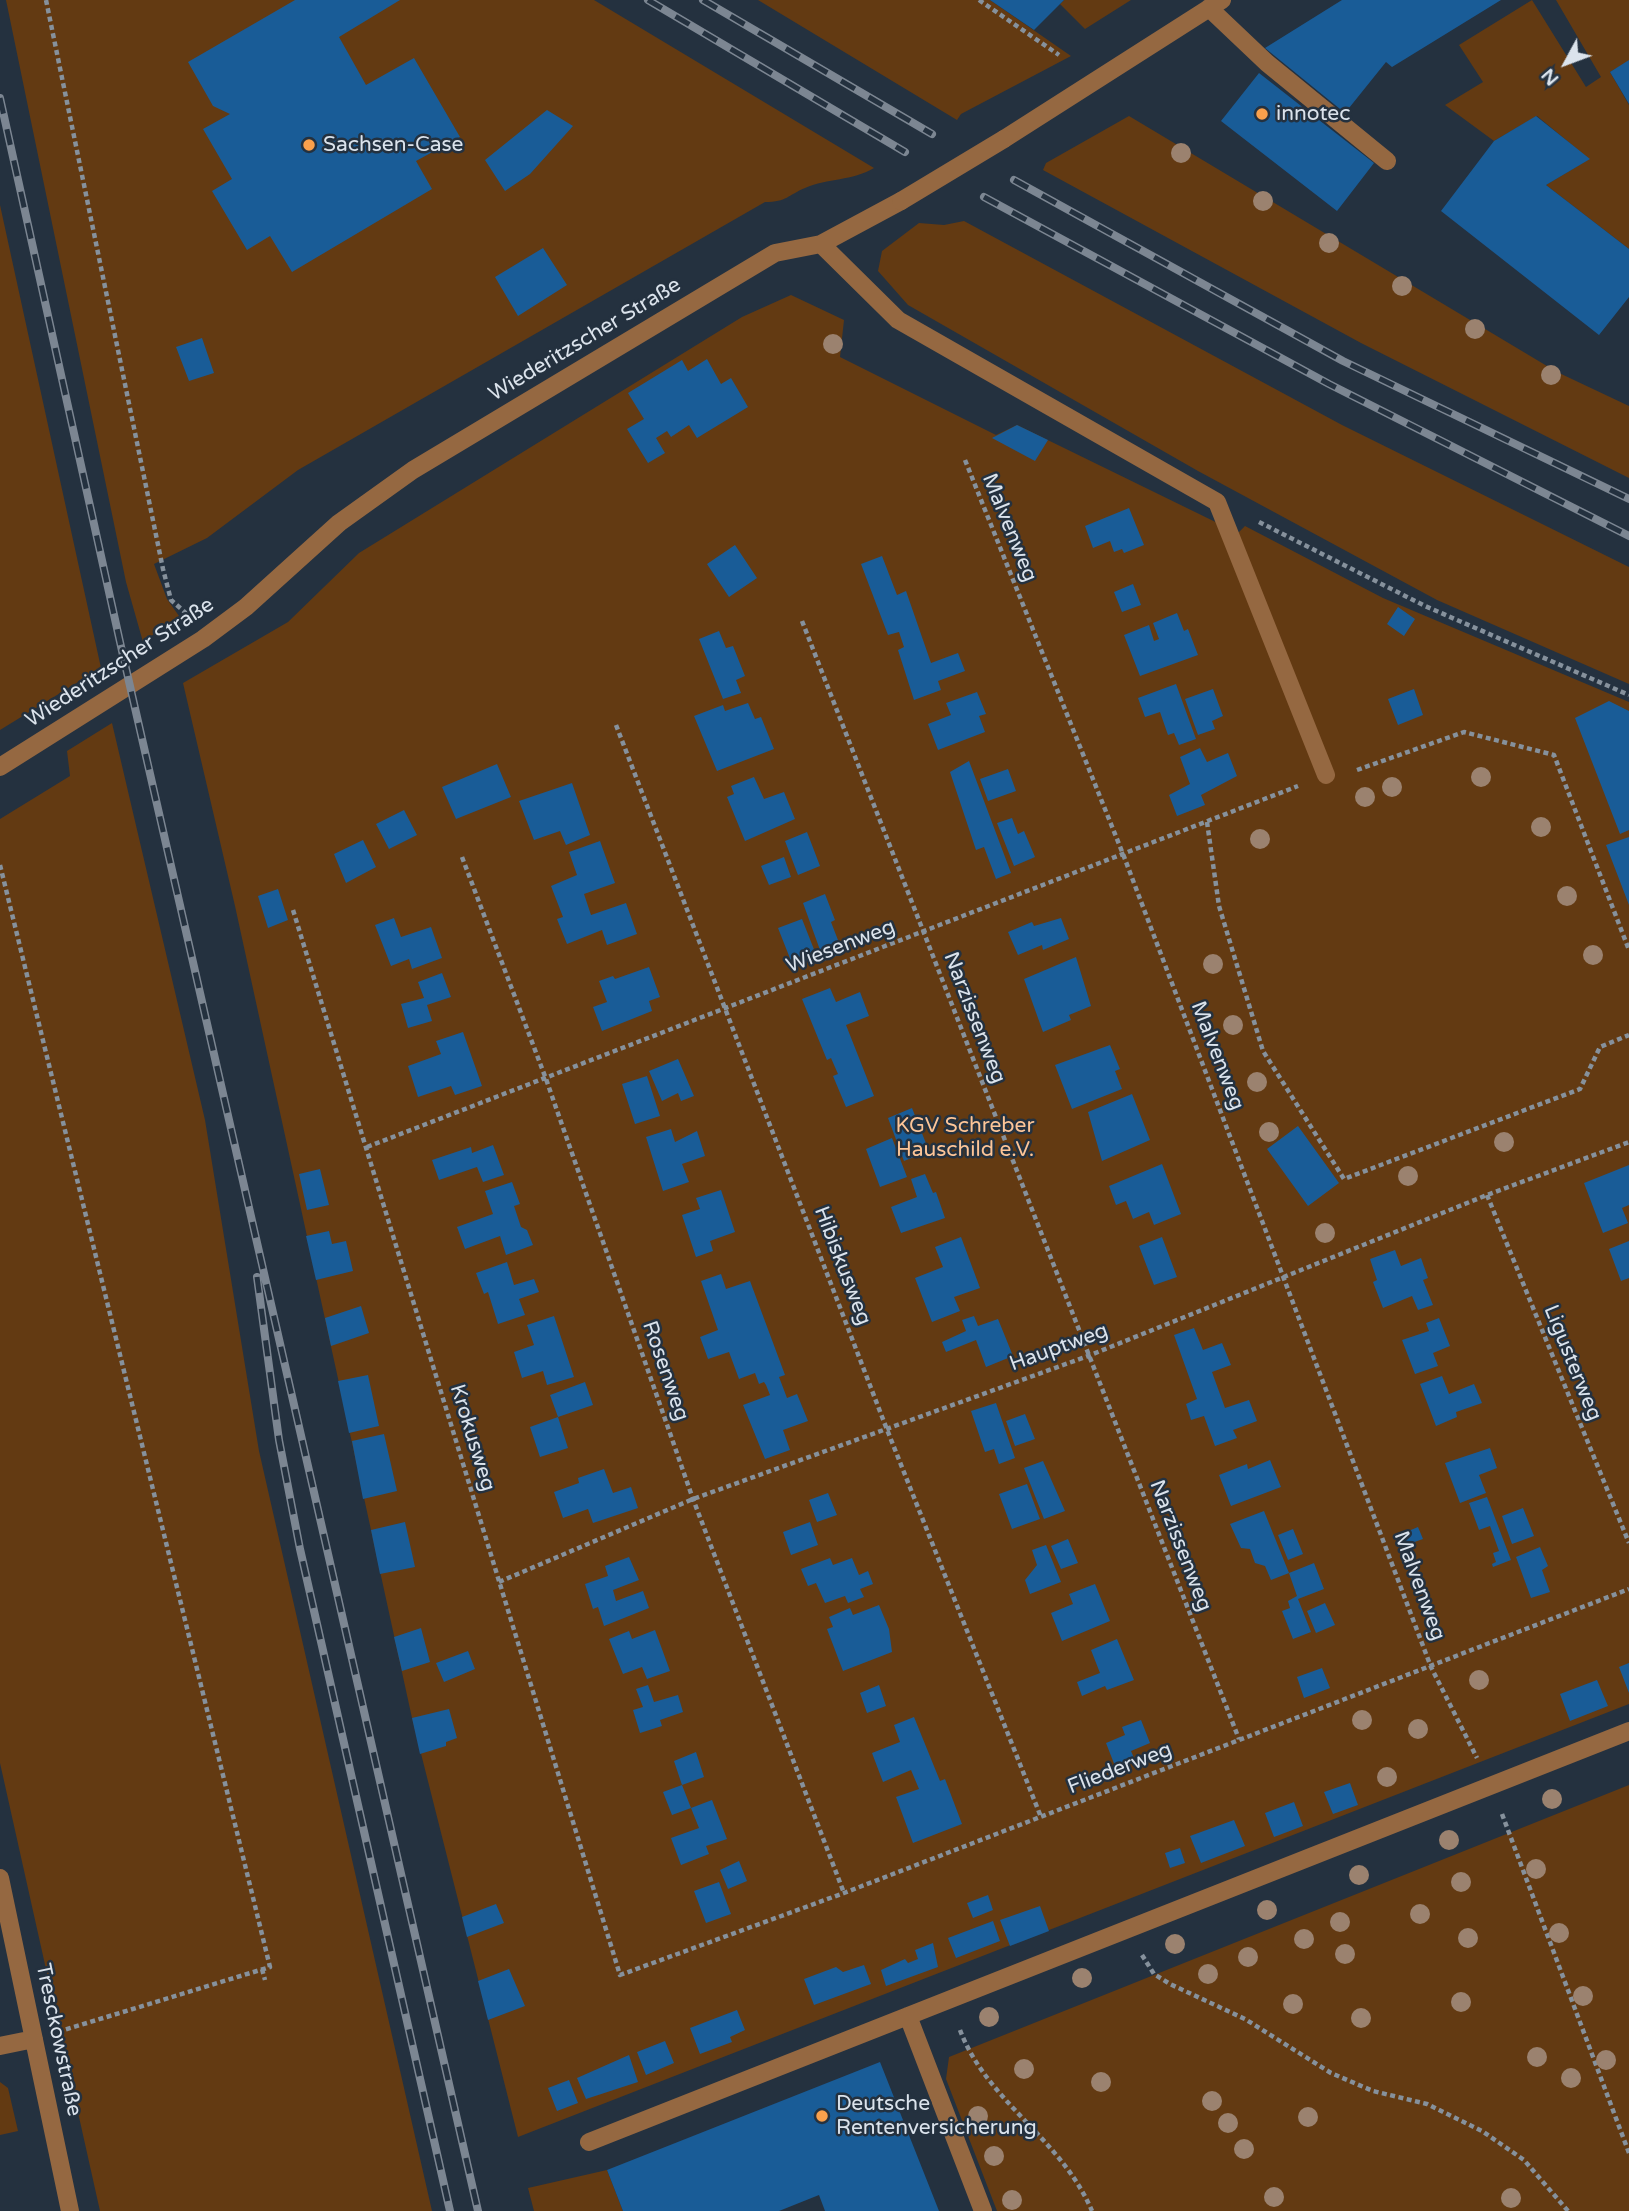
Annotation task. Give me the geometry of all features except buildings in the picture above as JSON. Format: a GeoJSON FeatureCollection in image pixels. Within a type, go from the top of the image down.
{"type":"FeatureCollection","features":[{"type":"Feature","properties":{"kind":"street","name":"Wiederitzscher Straße"},"geometry":{"type":"LineString","coordinates":[[0,767],[203,639],[246,607],[339,523],[413,470],[775,253],[821,244],[901,201],[1216,4]]}},
{"type":"Feature","properties":{"kind":"street"},"geometry":{"type":"LineString","coordinates":[[1216,4],[1267,63],[1387,161]]}},
{"type":"Feature","properties":{"kind":"street"},"geometry":{"type":"LineString","coordinates":[[821,244],[898,320],[1217,502],[1326,775]]}},
{"type":"Feature","properties":{"kind":"street"},"geometry":{"type":"LineString","coordinates":[[589,2142],[1629,1731]]}},
{"type":"Feature","properties":{"kind":"street","name":"Tresckowstraße"},"geometry":{"type":"LineString","coordinates":[[0,1878],[70,2211]]}},
{"type":"Feature","properties":{"kind":"street"},"geometry":{"type":"LineString","coordinates":[[908,2015],[983,2211]]}},
{"type":"Feature","properties":{"kind":"street"},"geometry":{"type":"LineString","coordinates":[[0,2046],[34,2039]]}},
{"type":"Feature","properties":{"kind":"path"},"geometry":{"type":"LineString","coordinates":[[47,0],[163,569],[171,600],[191,617]]}},
{"type":"Feature","properties":{"kind":"path"},"geometry":{"type":"LineString","coordinates":[[979,0],[1059,55]]}},
{"type":"Feature","properties":{"kind":"path","name":"Malvenweg"},"geometry":{"type":"LineString","coordinates":[[965,460],[1124,854],[1431,1667],[1491,1786],[1629,2154]]}},
{"type":"Feature","properties":{"kind":"path"},"geometry":{"type":"LineString","coordinates":[[1217,502],[1425,606],[1629,695]]}},
{"type":"Feature","properties":{"kind":"path","name":"Narzissenweg"},"geometry":{"type":"LineString","coordinates":[[802,621],[1239,1739]]}},
{"type":"Feature","properties":{"kind":"path","name":"Hibiskusweg"},"geometry":{"type":"LineString","coordinates":[[616,725],[886,1427],[1041,1817]]}},
{"type":"Feature","properties":{"kind":"path","name":"Wiesenweg"},"geometry":{"type":"LineString","coordinates":[[367,1147],[1326,775],[1353,771],[1464,732],[1554,755],[1629,950]]}},
{"type":"Feature","properties":{"kind":"path"},"geometry":{"type":"LineString","coordinates":[[1207,822],[1219,906],[1263,1051],[1344,1180],[1580,1089],[1600,1047],[1629,1035]]}},
{"type":"Feature","properties":{"kind":"path","name":"Rosenweg"},"geometry":{"type":"LineString","coordinates":[[462,857],[546,1079],[693,1499],[844,1893]]}},
{"type":"Feature","properties":{"kind":"path"},"geometry":{"type":"LineString","coordinates":[[0,864],[270,1967],[34,2039]]}},
{"type":"Feature","properties":{"kind":"path","name":"Krokusweg"},"geometry":{"type":"LineString","coordinates":[[293,910],[620,1975]]}},
{"type":"Feature","properties":{"kind":"path","name":"Hauptweg"},"geometry":{"type":"LineString","coordinates":[[499,1582],[693,1499],[1088,1356],[1487,1195],[1629,1142]]}},
{"type":"Feature","properties":{"kind":"path","name":"Ligusterweg"},"geometry":{"type":"LineString","coordinates":[[1487,1195],[1629,1544]]}},
{"type":"Feature","properties":{"kind":"path","name":"Fliederweg"},"geometry":{"type":"LineString","coordinates":[[620,1975],[844,1893],[1629,1589]]}},
{"type":"Feature","properties":{"kind":"path"},"geometry":{"type":"LineString","coordinates":[[1125,1930],[1154,1974],[1245,2019],[1331,2073],[1373,2091],[1427,2104],[1482,2131],[1524,2160],[1568,2211]]}},
{"type":"Feature","properties":{"kind":"path"},"geometry":{"type":"LineString","coordinates":[[262,1969],[265,1980]]}},
{"type":"Feature","properties":{"kind":"path"},"geometry":{"type":"LineString","coordinates":[[949,2000],[969,2054],[1013,2108],[1044,2137],[1069,2168],[1092,2211]]}},
{"type":"Feature","properties":{"kind":"green space"},"geometry":{"type":"Polygon","coordinates":[[[6,0],[594,0],[874,168],[857,175],[814,185],[783,199],[765,202],[298,470],[207,538],[154,564],[167,599],[179,616],[143,642],[126,582],[6,0]]]}},
{"type":"Feature","properties":{"kind":"green space"},"geometry":{"type":"Polygon","coordinates":[[[758,0],[990,0],[1071,56],[961,114],[957,120],[758,0]]]}},
{"type":"Feature","properties":{"kind":"green space"},"geometry":{"type":"Polygon","coordinates":[[[1064,0],[1131,0],[1085,29],[1060,4],[1064,0]]]}},
{"type":"Feature","properties":{"kind":"green space"},"geometry":{"type":"Polygon","coordinates":[[[1532,0],[1586,87],[1601,77],[1556,0],[1629,0],[1629,61],[1610,72],[1629,105],[1629,249],[1546,185],[1589,159],[1537,116],[1494,141],[1445,105],[1483,82],[1459,45],[1532,0]]]}},
{"type":"Feature","properties":{"kind":"green space"},"geometry":{"type":"Polygon","coordinates":[[[1129,116],[1557,372],[1629,406],[1629,478],[1361,343],[1043,170],[1046,163],[1129,116]]]}},
{"type":"Feature","properties":{"kind":"green space"},"geometry":{"type":"Polygon","coordinates":[[[0,205],[101,668],[0,730],[0,205]]]}},
{"type":"Feature","properties":{"kind":"green space"},"geometry":{"type":"Polygon","coordinates":[[[964,221],[1342,425],[1629,567],[1629,684],[1437,600],[1198,471],[908,305],[878,271],[882,251],[919,223],[944,225],[964,221]]]}},
{"type":"Feature","properties":{"kind":"green space","name":"KGV Schreber Hauschild e.V."},"geometry":{"type":"Polygon","coordinates":[[[791,295],[844,320],[840,357],[996,435],[1017,425],[1238,533],[1245,526],[1383,598],[1629,702],[1629,1704],[518,2137],[412,1718],[235,906],[183,683],[288,622],[359,553],[742,317],[791,295]]]}},
{"type":"Feature","properties":{"kind":"green space"},"geometry":{"type":"Polygon","coordinates":[[[112,723],[205,1120],[259,1451],[432,2211],[100,2211],[0,1763],[0,819],[70,776],[67,751],[112,723]]]}},
{"type":"Feature","properties":{"kind":"green space"},"geometry":{"type":"Polygon","coordinates":[[[1629,1785],[1629,2211],[997,2211],[946,2079],[949,2057],[1629,1785]]]}},
{"type":"Feature","properties":{"kind":"green space"},"geometry":{"type":"Polygon","coordinates":[[[0,2082],[8,2088],[18,2131],[0,2135],[0,2082]]]}},
{"type":"Feature","properties":{"kind":"green space"},"geometry":{"type":"Polygon","coordinates":[[[607,2170],[623,2211],[534,2211],[528,2188],[607,2170]]]}},
{"type":"Feature","properties":{"kind":"railway"},"geometry":{"type":"LineString","coordinates":[[648,0],[905,152]]}},
{"type":"Feature","properties":{"kind":"railway"},"geometry":{"type":"LineString","coordinates":[[703,0],[932,134]]}},
{"type":"Feature","properties":{"kind":"railway"},"geometry":{"type":"LineString","coordinates":[[0,98],[122,651],[478,2211]]}},
{"type":"Feature","properties":{"kind":"railway"},"geometry":{"type":"LineString","coordinates":[[1014,180],[1343,361],[1629,499]]}},
{"type":"Feature","properties":{"kind":"railway"},"geometry":{"type":"LineString","coordinates":[[984,197],[1329,384],[1629,536]]}},
{"type":"Feature","properties":{"kind":"railway"},"geometry":{"type":"LineString","coordinates":[[257,1277],[279,1440],[300,1549],[450,2211]]}},
{"type":"Feature","properties":{"kind":"place","name":"innotec"},"geometry":{"type":"Point","coordinates":[1262,114]}},
{"type":"Feature","properties":{"kind":"place","name":"Sachsen-Case"},"geometry":{"type":"Point","coordinates":[309,145]}},
{"type":"Feature","properties":{"kind":"place","name":"Deutsche Rentenversicherung"},"geometry":{"type":"Point","coordinates":[822,2116]}}]}
